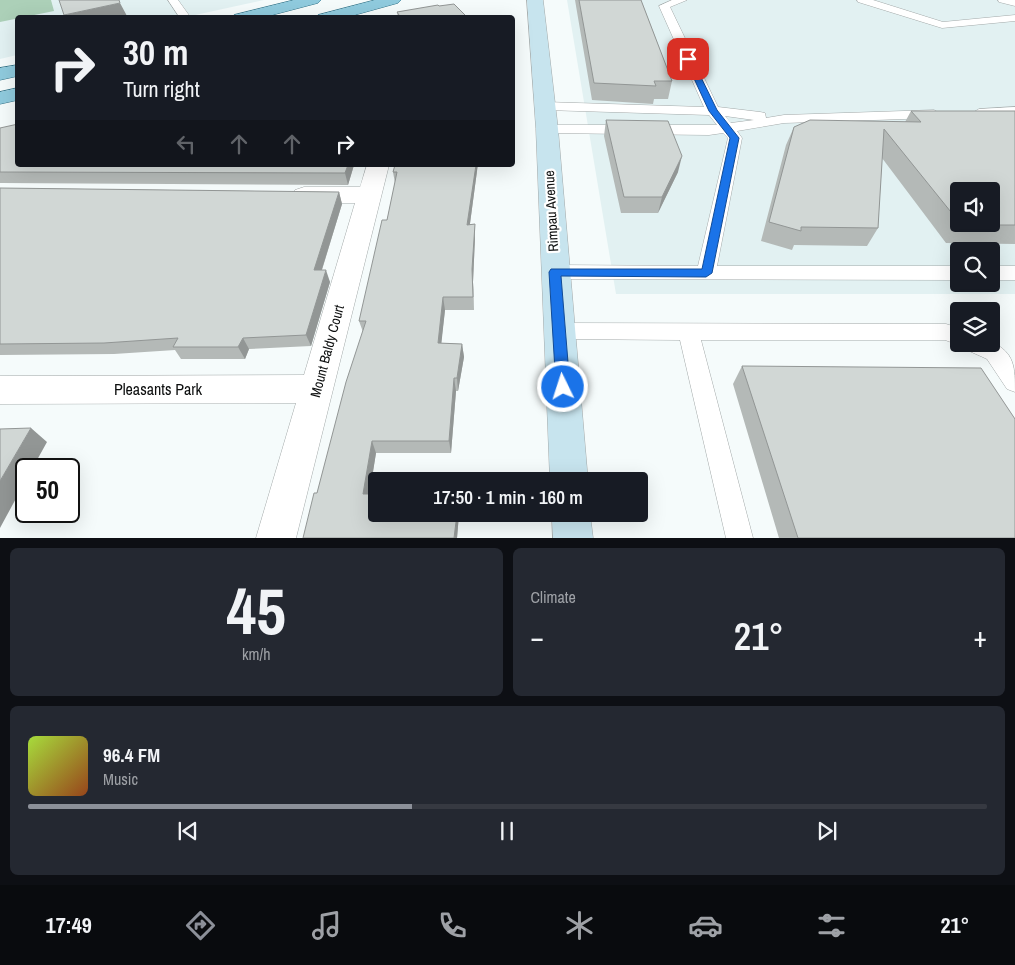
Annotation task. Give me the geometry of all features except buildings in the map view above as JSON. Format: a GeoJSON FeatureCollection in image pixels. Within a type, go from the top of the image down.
{"type":"FeatureCollection","features":[{"type":"Feature","properties":{"kind":"main road"},"geometry":{"type":"LineString","coordinates":[[252,15],[313,0]]}},
{"type":"Feature","properties":{"kind":"main road"},"geometry":{"type":"LineString","coordinates":[[336,15],[393,0]]}},
{"type":"Feature","properties":{"kind":"main road","name":"Rimpau Avenue"},"geometry":{"type":"LineString","coordinates":[[535,0],[546,118],[568,472]]}},
{"type":"Feature","properties":{"kind":"main road"},"geometry":{"type":"LineString","coordinates":[[0,74],[15,71]]}},
{"type":"Feature","properties":{"kind":"main road"},"geometry":{"type":"LineString","coordinates":[[0,98],[15,95]]}},
{"type":"Feature","properties":{"kind":"main road"},"geometry":{"type":"LineString","coordinates":[[572,522],[573,538]]}},
{"type":"Feature","properties":{"kind":"street","name":"Mount Baldy Court"},"geometry":{"type":"LineString","coordinates":[[276,538],[377,167]]}},
{"type":"Feature","properties":{"kind":"street"},"geometry":{"type":"LineString","coordinates":[[279,194],[369,195]]}},
{"type":"Feature","properties":{"kind":"street","name":"Pleasants Park"},"geometry":{"type":"LineString","coordinates":[[3,393],[317,389]]}},
{"type":"Feature","properties":{"kind":"lane"},"geometry":{"type":"LineString","coordinates":[[173,0],[184,15]]}},
{"type":"Feature","properties":{"kind":"lane"},"geometry":{"type":"LineString","coordinates":[[681,0],[664,6],[713,111],[735,138],[706,273]]}},
{"type":"Feature","properties":{"kind":"lane"},"geometry":{"type":"LineString","coordinates":[[862,0],[942,25],[1015,18]]}},
{"type":"Feature","properties":{"kind":"lane"},"geometry":{"type":"LineString","coordinates":[[1003,0],[1015,3]]}},
{"type":"Feature","properties":{"kind":"lane"},"geometry":{"type":"LineString","coordinates":[[546,118],[713,111],[784,119]]}},
{"type":"Feature","properties":{"kind":"lane"},"geometry":{"type":"LineString","coordinates":[[962,113],[1015,111]]}},
{"type":"Feature","properties":{"kind":"lane"},"geometry":{"type":"LineString","coordinates":[[546,118],[708,131],[784,119],[943,114]]}},
{"type":"Feature","properties":{"kind":"lane"},"geometry":{"type":"LineString","coordinates":[[555,272],[950,273]]}},
{"type":"Feature","properties":{"kind":"lane"},"geometry":{"type":"LineString","coordinates":[[1000,273],[1015,272]]}},
{"type":"Feature","properties":{"kind":"lane"},"geometry":{"type":"LineString","coordinates":[[559,331],[946,332],[950,334]]}},
{"type":"Feature","properties":{"kind":"lane"},"geometry":{"type":"LineString","coordinates":[[688,331],[740,538]]}},
{"type":"Feature","properties":{"kind":"lane"},"geometry":{"type":"LineString","coordinates":[[993,352],[1015,382]]}},
{"type":"Feature","properties":{"kind":"shaded area"},"geometry":{"type":"Polygon","coordinates":[[[0,0],[264,0],[195,15],[15,15],[15,55],[0,59],[0,0]]]}},
{"type":"Feature","properties":{"kind":"shaded area"},"geometry":{"type":"Polygon","coordinates":[[[567,0],[1015,0],[1015,294],[616,294],[567,0]]]}},
{"type":"Feature","properties":{"kind":"green space"},"geometry":{"type":"Polygon","coordinates":[[[0,0],[51,0],[54,11],[34,15],[15,15],[15,19],[0,22],[0,0]]]}},
{"type":"Feature","properties":{"kind":"route"},"geometry":{"type":"LineString","coordinates":[[563,387],[555,272],[706,273],[735,138],[713,111],[688,59]]}}]}
